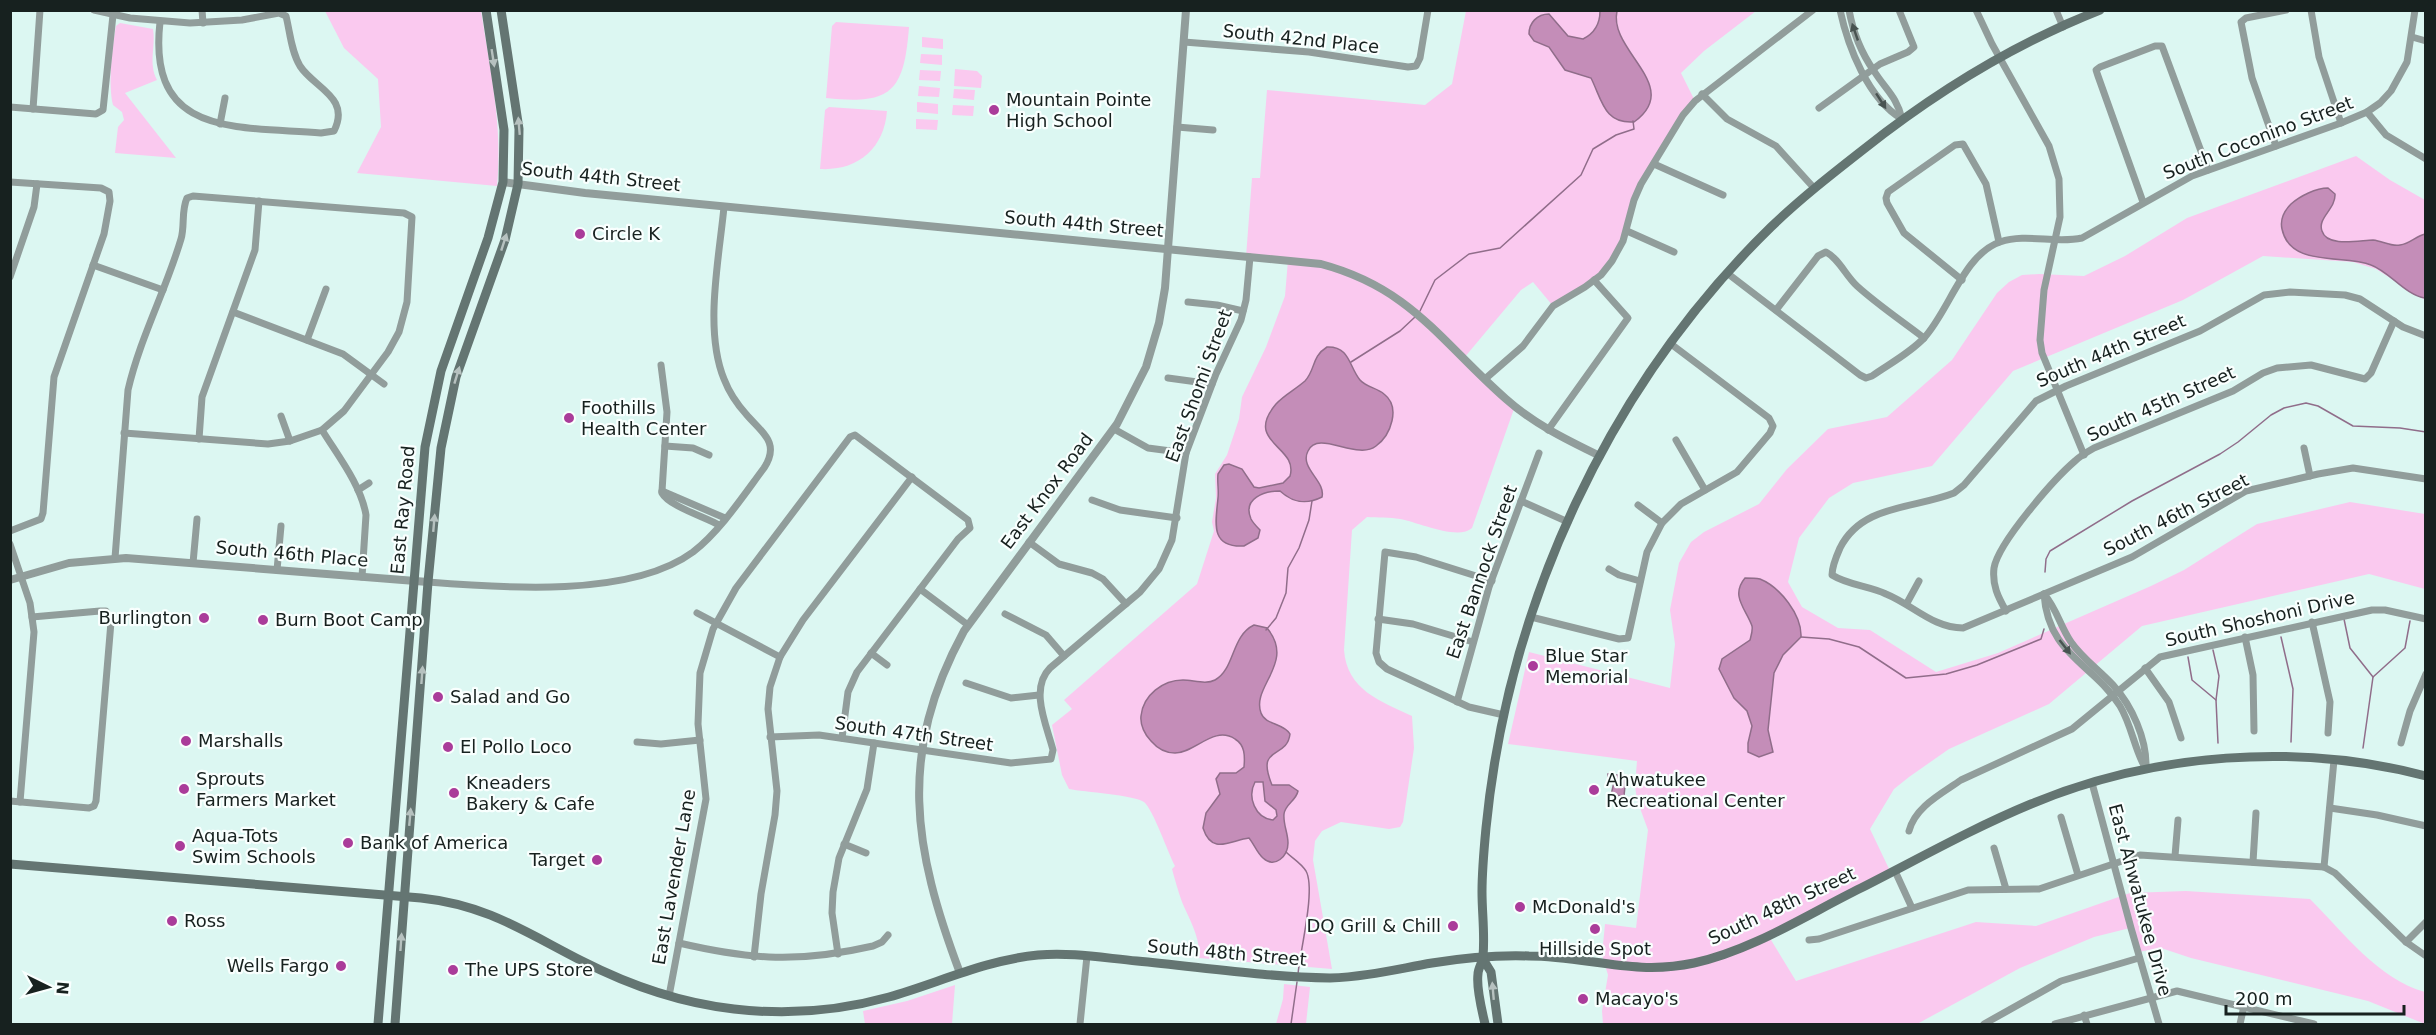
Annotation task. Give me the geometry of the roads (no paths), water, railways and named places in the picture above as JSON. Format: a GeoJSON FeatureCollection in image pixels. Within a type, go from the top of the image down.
{"type":"FeatureCollection","features":[{"type":"Feature","properties":{"kind":"main road","name":"East Ray Road"},"geometry":{"type":"LineString","coordinates":[[378,1024],[424,447],[441,371],[488,238],[503,182],[504,130],[486,10]]}},
{"type":"Feature","properties":{"kind":"main road","name":"East Ray Road"},"geometry":{"type":"LineString","coordinates":[[395,1024],[438,469],[456,377],[505,240],[518,184],[519,129],[501,10]]}},
{"type":"Feature","properties":{"kind":"main road"},"geometry":{"type":"LineString","coordinates":[[1485,1024],[1478,973],[1484,959],[1482,892],[1484,856],[1488,806],[1504,715],[1531,617],[1551,560],[1600,456],[1640,387],[1727,273],[1770,228],[1814,188],[1902,119],[2000,57],[2100,10]]}},
{"type":"Feature","properties":{"kind":"main road","name":"South 48th Street"},"geometry":{"type":"LineString","coordinates":[[10,864],[457,903],[492,914],[593,966],[669,996],[741,1010],[808,1010],[874,1001],[960,973],[1020,957],[1050,955],[1087,956],[1330,978],[1367,975],[1442,962],[1528,956],[1645,969],[1695,962],[1758,939],[2004,816],[2092,783],[2146,769],[2223,758],[2288,757],[2378,766],[2426,776]]}},
{"type":"Feature","properties":{"kind":"main road"},"geometry":{"type":"LineString","coordinates":[[1484,959],[1491,972],[1498,1024]]}},
{"type":"Feature","properties":{"kind":"street"},"geometry":{"type":"LineString","coordinates":[[33,109],[40,10]]}},
{"type":"Feature","properties":{"kind":"street"},"geometry":{"type":"LineString","coordinates":[[94,10],[160,22],[203,23],[242,20],[279,13],[286,16],[294,52],[301,68],[329,93],[336,104],[337,122],[334,131],[321,133],[220,124],[207,121],[182,106],[164,80],[158,56],[160,22]]}},
{"type":"Feature","properties":{"kind":"street"},"geometry":{"type":"LineString","coordinates":[[202,10],[203,23]]}},
{"type":"Feature","properties":{"kind":"street","name":"East Knox Road"},"geometry":{"type":"LineString","coordinates":[[960,973],[924,859],[918,793],[922,750],[937,690],[948,661],[968,625],[1114,429],[1134,394],[1154,342],[1165,288],[1186,10]]}},
{"type":"Feature","properties":{"kind":"street","name":"South 42nd Place"},"geometry":{"type":"LineString","coordinates":[[1184,42],[1309,52],[1408,67],[1416,66],[1420,58],[1428,10]]}},
{"type":"Feature","properties":{"kind":"street"},"geometry":{"type":"LineString","coordinates":[[1485,379],[1523,346],[1553,306],[1594,280],[1619,251],[1627,231],[1634,200],[1683,115],[1702,94],[1813,10]]}},
{"type":"Feature","properties":{"kind":"street"},"geometry":{"type":"LineString","coordinates":[[1840,10],[1853,54],[1898,102],[1902,119]]}},
{"type":"Feature","properties":{"kind":"street"},"geometry":{"type":"LineString","coordinates":[[1849,10],[1868,72],[1888,111],[1902,119]]}},
{"type":"Feature","properties":{"kind":"street"},"geometry":{"type":"LineString","coordinates":[[1819,108],[1868,72],[1914,47],[1899,10]]}},
{"type":"Feature","properties":{"kind":"street"},"geometry":{"type":"LineString","coordinates":[[1976,10],[2055,161],[2061,196],[2060,217],[2044,290],[2040,340],[2042,353],[2084,455]]}},
{"type":"Feature","properties":{"kind":"street"},"geometry":{"type":"LineString","coordinates":[[2056,10],[2063,27]]}},
{"type":"Feature","properties":{"kind":"street"},"geometry":{"type":"LineString","coordinates":[[2276,146],[2252,78],[2241,22],[2246,18],[2286,10]]}},
{"type":"Feature","properties":{"kind":"street"},"geometry":{"type":"LineString","coordinates":[[2311,10],[2319,57],[2341,123]]}},
{"type":"Feature","properties":{"kind":"street","name":"South Coconino Street"},"geometry":{"type":"LineString","coordinates":[[1999,242],[2023,239],[2055,241],[2082,238],[2176,183],[2367,112],[2391,91],[2407,62],[2415,10]]}},
{"type":"Feature","properties":{"kind":"street"},"geometry":{"type":"LineString","coordinates":[[10,106],[96,114],[103,110],[113,15]]}},
{"type":"Feature","properties":{"kind":"street"},"geometry":{"type":"LineString","coordinates":[[2412,37],[2426,41]]}},
{"type":"Feature","properties":{"kind":"street"},"geometry":{"type":"LineString","coordinates":[[2143,202],[2096,70],[2155,46],[2162,46],[2208,170]]}},
{"type":"Feature","properties":{"kind":"street"},"geometry":{"type":"LineString","coordinates":[[1702,94],[1727,119],[1776,146],[1814,188]]}},
{"type":"Feature","properties":{"kind":"street"},"geometry":{"type":"LineString","coordinates":[[220,124],[225,98]]}},
{"type":"Feature","properties":{"kind":"street"},"geometry":{"type":"LineString","coordinates":[[2367,112],[2386,135],[2426,159]]}},
{"type":"Feature","properties":{"kind":"street"},"geometry":{"type":"LineString","coordinates":[[1177,127],[1212,130]]}},
{"type":"Feature","properties":{"kind":"street"},"geometry":{"type":"LineString","coordinates":[[1727,273],[1866,378],[1924,338],[1982,253],[1999,242],[1986,184],[1963,144],[1955,145],[1888,192],[1886,198],[1904,233],[1962,280]]}},
{"type":"Feature","properties":{"kind":"street"},"geometry":{"type":"LineString","coordinates":[[1654,164],[1723,195]]}},
{"type":"Feature","properties":{"kind":"street"},"geometry":{"type":"LineString","coordinates":[[10,182],[101,188],[109,192],[110,201],[107,220],[93,265],[54,377],[41,519],[10,531]]}},
{"type":"Feature","properties":{"kind":"street","name":"South 44th Street"},"geometry":{"type":"LineString","coordinates":[[503,182],[724,207],[1321,264],[1374,283],[1414,310],[1506,399],[1548,430],[1600,456]]}},
{"type":"Feature","properties":{"kind":"street"},"geometry":{"type":"LineString","coordinates":[[10,277],[34,207],[37,184]]}},
{"type":"Feature","properties":{"kind":"street"},"geometry":{"type":"LineString","coordinates":[[115,558],[124,433],[131,378],[182,237],[184,204],[187,198],[193,196],[404,213],[412,217],[407,302],[403,323],[394,342],[372,375],[344,411],[322,430],[290,441],[268,444],[124,433]]}},
{"type":"Feature","properties":{"kind":"street"},"geometry":{"type":"LineString","coordinates":[[199,440],[202,397],[255,250],[259,201]]}},
{"type":"Feature","properties":{"kind":"street","name":"South 46th Place"},"geometry":{"type":"LineString","coordinates":[[10,580],[69,563],[115,558],[521,589],[633,578],[683,559],[700,545],[725,518],[764,468],[770,454],[768,438],[742,410],[730,392],[717,356],[714,323],[724,207]]}},
{"type":"Feature","properties":{"kind":"street"},"geometry":{"type":"LineString","coordinates":[[1627,231],[1674,252]]}},
{"type":"Feature","properties":{"kind":"street"},"geometry":{"type":"LineString","coordinates":[[1776,310],[1818,256],[1826,252],[1833,256],[1845,273],[1861,289],[1924,338]]}},
{"type":"Feature","properties":{"kind":"street","name":"East Shomi Street"},"geometry":{"type":"LineString","coordinates":[[1039,695],[1045,673],[1140,592],[1159,568],[1170,546],[1178,518],[1186,453],[1243,311],[1250,257]]}},
{"type":"Feature","properties":{"kind":"street"},"geometry":{"type":"LineString","coordinates":[[93,265],[163,290]]}},
{"type":"Feature","properties":{"kind":"street"},"geometry":{"type":"LineString","coordinates":[[1548,430],[1628,318],[1594,280]]}},
{"type":"Feature","properties":{"kind":"street"},"geometry":{"type":"LineString","coordinates":[[307,340],[326,289]]}},
{"type":"Feature","properties":{"kind":"street","name":"South 44th Street"},"geometry":{"type":"LineString","coordinates":[[1907,603],[1832,575],[1832,569],[1844,542],[1862,522],[1879,513],[1954,493],[1964,485],[2036,401],[2058,389],[2200,331],[2264,295],[2277,292],[2345,295],[2360,299],[2412,332],[2426,336]]}},
{"type":"Feature","properties":{"kind":"street"},"geometry":{"type":"LineString","coordinates":[[1188,302],[1243,311]]}},
{"type":"Feature","properties":{"kind":"street"},"geometry":{"type":"LineString","coordinates":[[233,312],[343,354],[384,384]]}},
{"type":"Feature","properties":{"kind":"street","name":"South 45th Street"},"geometry":{"type":"LineString","coordinates":[[2006,612],[1994,586],[1994,566],[1997,556],[2019,525],[2066,470],[2084,455],[2094,448],[2233,391],[2263,373],[2277,368],[2310,365],[2365,379],[2371,373],[2394,321]]}},
{"type":"Feature","properties":{"kind":"street"},"geometry":{"type":"LineString","coordinates":[[1531,617],[1619,639],[1628,638],[1647,552],[1662,523],[1681,504],[1737,472],[1770,433],[1773,426],[1769,418],[1671,344]]}},
{"type":"Feature","properties":{"kind":"street"},"geometry":{"type":"LineString","coordinates":[[661,365],[667,412],[662,491],[664,498],[719,525]]}},
{"type":"Feature","properties":{"kind":"street"},"geometry":{"type":"LineString","coordinates":[[1168,378],[1212,384]]}},
{"type":"Feature","properties":{"kind":"street"},"geometry":{"type":"LineString","coordinates":[[280,416],[290,441]]}},
{"type":"Feature","properties":{"kind":"street"},"geometry":{"type":"LineString","coordinates":[[1114,429],[1148,448],[1186,453]]}},
{"type":"Feature","properties":{"kind":"street"},"geometry":{"type":"LineString","coordinates":[[322,430],[358,490],[366,515],[362,577]]}},
{"type":"Feature","properties":{"kind":"street","name":"East Lavender Lane"},"geometry":{"type":"LineString","coordinates":[[669,996],[706,800],[697,707],[700,673],[708,641],[716,622],[735,588],[850,437],[855,435],[912,477]]}},
{"type":"Feature","properties":{"kind":"street"},"geometry":{"type":"LineString","coordinates":[[1676,440],[1706,490]]}},
{"type":"Feature","properties":{"kind":"street"},"geometry":{"type":"LineString","coordinates":[[665,446],[693,448],[709,455]]}},
{"type":"Feature","properties":{"kind":"street"},"geometry":{"type":"LineString","coordinates":[[2304,448],[2310,476]]}},
{"type":"Feature","properties":{"kind":"street","name":"East Bannock Street"},"geometry":{"type":"LineString","coordinates":[[1456,702],[1492,581],[1539,453]]}},
{"type":"Feature","properties":{"kind":"street","name":"South 46th Street"},"geometry":{"type":"LineString","coordinates":[[1907,603],[1937,623],[1950,628],[1972,625],[2132,557],[2246,491],[2353,468],[2426,479]]}},
{"type":"Feature","properties":{"kind":"street"},"geometry":{"type":"LineString","coordinates":[[754,957],[761,894],[775,815],[777,791],[768,709],[771,687],[780,657],[803,620],[912,477],[968,520],[970,528],[958,538],[871,653],[850,686],[842,738]]}},
{"type":"Feature","properties":{"kind":"street"},"geometry":{"type":"LineString","coordinates":[[358,490],[369,483]]}},
{"type":"Feature","properties":{"kind":"street"},"geometry":{"type":"LineString","coordinates":[[662,491],[725,518]]}},
{"type":"Feature","properties":{"kind":"street"},"geometry":{"type":"LineString","coordinates":[[1092,500],[1120,510],[1178,518]]}},
{"type":"Feature","properties":{"kind":"street"},"geometry":{"type":"LineString","coordinates":[[1521,501],[1568,522]]}},
{"type":"Feature","properties":{"kind":"street"},"geometry":{"type":"LineString","coordinates":[[1638,505],[1662,523]]}},
{"type":"Feature","properties":{"kind":"street"},"geometry":{"type":"LineString","coordinates":[[193,563],[197,519]]}},
{"type":"Feature","properties":{"kind":"street"},"geometry":{"type":"LineString","coordinates":[[277,570],[281,526]]}},
{"type":"Feature","properties":{"kind":"street"},"geometry":{"type":"LineString","coordinates":[[1029,542],[1059,564],[1092,573],[1103,579],[1126,604]]}},
{"type":"Feature","properties":{"kind":"street"},"geometry":{"type":"LineString","coordinates":[[10,544],[22,576],[33,617],[34,632],[20,802]]}},
{"type":"Feature","properties":{"kind":"street"},"geometry":{"type":"LineString","coordinates":[[1492,581],[1416,556],[1385,552],[1376,653],[1379,662],[1388,669],[1456,702],[1504,715]]}},
{"type":"Feature","properties":{"kind":"street"},"geometry":{"type":"LineString","coordinates":[[1610,569],[1619,575],[1640,581]]}},
{"type":"Feature","properties":{"kind":"street"},"geometry":{"type":"LineString","coordinates":[[1907,603],[1919,581]]}},
{"type":"Feature","properties":{"kind":"street"},"geometry":{"type":"LineString","coordinates":[[920,589],[968,625]]}},
{"type":"Feature","properties":{"kind":"street"},"geometry":{"type":"LineString","coordinates":[[2044,594],[2045,610],[2061,644],[2115,693],[2146,769]]}},
{"type":"Feature","properties":{"kind":"street","name":"South Shoshoni Drive"},"geometry":{"type":"LineString","coordinates":[[1908,831],[1911,819],[1918,811],[1961,780],[2058,738],[2160,657],[2372,610],[2385,610],[2426,619]]}},
{"type":"Feature","properties":{"kind":"street"},"geometry":{"type":"LineString","coordinates":[[10,801],[94,806],[111,622],[106,611],[33,617]]}},
{"type":"Feature","properties":{"kind":"street"},"geometry":{"type":"LineString","coordinates":[[698,613],[780,657]]}},
{"type":"Feature","properties":{"kind":"street"},"geometry":{"type":"LineString","coordinates":[[1005,614],[1046,635],[1064,656]]}},
{"type":"Feature","properties":{"kind":"street"},"geometry":{"type":"LineString","coordinates":[[1378,619],[1413,624],[1473,642]]}},
{"type":"Feature","properties":{"kind":"street"},"geometry":{"type":"LineString","coordinates":[[2312,622],[2330,702],[2328,733]]}},
{"type":"Feature","properties":{"kind":"street"},"geometry":{"type":"LineString","coordinates":[[2245,637],[2253,675],[2254,731]]}},
{"type":"Feature","properties":{"kind":"street"},"geometry":{"type":"LineString","coordinates":[[871,653],[887,666]]}},
{"type":"Feature","properties":{"kind":"street"},"geometry":{"type":"LineString","coordinates":[[2145,668],[2169,702],[2181,738]]}},
{"type":"Feature","properties":{"kind":"street"},"geometry":{"type":"LineString","coordinates":[[2401,743],[2410,711],[2426,674]]}},
{"type":"Feature","properties":{"kind":"street"},"geometry":{"type":"LineString","coordinates":[[966,683],[1011,698],[1039,695]]}},
{"type":"Feature","properties":{"kind":"street","name":"South 47th Street"},"geometry":{"type":"LineString","coordinates":[[770,737],[806,734],[1011,763],[1047,760],[1053,757],[1053,750],[1039,695]]}},
{"type":"Feature","properties":{"kind":"street"},"geometry":{"type":"LineString","coordinates":[[637,742],[656,745],[700,740]]}},
{"type":"Feature","properties":{"kind":"street"},"geometry":{"type":"LineString","coordinates":[[838,954],[832,903],[839,858],[867,789],[874,743]]}},
{"type":"Feature","properties":{"kind":"street"},"geometry":{"type":"LineString","coordinates":[[2324,867],[2334,760]]}},
{"type":"Feature","properties":{"kind":"street","name":"East Ahwatukee Drive"},"geometry":{"type":"LineString","coordinates":[[2092,783],[2159,1024]]}},
{"type":"Feature","properties":{"kind":"street"},"geometry":{"type":"LineString","coordinates":[[2330,808],[2426,826]]}},
{"type":"Feature","properties":{"kind":"street"},"geometry":{"type":"LineString","coordinates":[[2253,862],[2256,813]]}},
{"type":"Feature","properties":{"kind":"street"},"geometry":{"type":"LineString","coordinates":[[2061,817],[2078,875]]}},
{"type":"Feature","properties":{"kind":"street"},"geometry":{"type":"LineString","coordinates":[[2175,856],[2178,820]]}},
{"type":"Feature","properties":{"kind":"street"},"geometry":{"type":"LineString","coordinates":[[844,844],[866,853]]}},
{"type":"Feature","properties":{"kind":"street"},"geometry":{"type":"LineString","coordinates":[[1994,848],[2006,889]]}},
{"type":"Feature","properties":{"kind":"street"},"geometry":{"type":"LineString","coordinates":[[1809,940],[1819,939],[1968,890],[2039,889],[2140,855],[2324,867],[2335,873],[2406,942],[2426,956]]}},
{"type":"Feature","properties":{"kind":"street"},"geometry":{"type":"LineString","coordinates":[[1895,871],[1912,908]]}},
{"type":"Feature","properties":{"kind":"street"},"geometry":{"type":"LineString","coordinates":[[2406,942],[2426,922]]}},
{"type":"Feature","properties":{"kind":"street"},"geometry":{"type":"LineString","coordinates":[[679,944],[754,957],[805,958],[873,946],[882,942],[888,935]]}},
{"type":"Feature","properties":{"kind":"street"},"geometry":{"type":"LineString","coordinates":[[1080,1024],[1087,956]]}},
{"type":"Feature","properties":{"kind":"street"},"geometry":{"type":"LineString","coordinates":[[1984,1024],[2061,981],[2139,958]]}},
{"type":"Feature","properties":{"kind":"street"},"geometry":{"type":"LineString","coordinates":[[2055,1024],[2176,992],[2314,1024]]}},
{"type":"Feature","properties":{"kind":"street"},"geometry":{"type":"LineString","coordinates":[[2240,1024],[2244,1006]]}},
{"type":"Feature","properties":{"kind":"street"},"geometry":{"type":"LineString","coordinates":[[2085,1016],[2087,1024]]}},
{"type":"Feature","properties":{"kind":"waterway"},"geometry":{"type":"LineString","coordinates":[[1420,311],[1435,280],[1469,254],[1500,248],[1581,175],[1593,149],[1616,135],[1634,129],[1633,121]]}},
{"type":"Feature","properties":{"kind":"waterway"},"geometry":{"type":"LineString","coordinates":[[1351,362],[1400,331],[1415,317]]}},
{"type":"Feature","properties":{"kind":"waterway"},"geometry":{"type":"LineString","coordinates":[[2045,572],[2046,559],[2050,551],[2132,501],[2220,454],[2271,415],[2284,408],[2306,403],[2318,406],[2353,426],[2400,428],[2426,432]]}},
{"type":"Feature","properties":{"kind":"waterway"},"geometry":{"type":"LineString","coordinates":[[1266,630],[1276,618],[1286,593],[1288,568],[1299,548],[1309,520],[1312,501]]}},
{"type":"Feature","properties":{"kind":"waterway"},"geometry":{"type":"LineString","coordinates":[[2344,619],[2350,648],[2373,677],[2363,748]]}},
{"type":"Feature","properties":{"kind":"waterway"},"geometry":{"type":"LineString","coordinates":[[2373,677],[2405,648],[2410,621]]}},
{"type":"Feature","properties":{"kind":"waterway"},"geometry":{"type":"LineString","coordinates":[[1801,637],[1829,639],[1859,647],[1906,678],[1946,674],[1977,665],[2041,639],[2044,629]]}},
{"type":"Feature","properties":{"kind":"waterway"},"geometry":{"type":"LineString","coordinates":[[2281,637],[2293,689],[2291,742]]}},
{"type":"Feature","properties":{"kind":"waterway"},"geometry":{"type":"LineString","coordinates":[[2213,650],[2219,676],[2216,700]]}},
{"type":"Feature","properties":{"kind":"waterway"},"geometry":{"type":"LineString","coordinates":[[2188,657],[2192,680],[2216,700],[2218,743]]}},
{"type":"Feature","properties":{"kind":"waterway"},"geometry":{"type":"LineString","coordinates":[[1286,852],[1304,868],[1309,880],[1308,905],[1298,974]]}},
{"type":"Feature","properties":{"kind":"waterway"},"geometry":{"type":"LineString","coordinates":[[1291,1024],[1297,982]]}},
{"type":"Feature","properties":{"kind":"place","name":"Mountain Pointe High School"},"geometry":{"type":"Point","coordinates":[994,110]}},
{"type":"Feature","properties":{"kind":"place","name":"Circle K"},"geometry":{"type":"Point","coordinates":[580,234]}},
{"type":"Feature","properties":{"kind":"place","name":"Foothills Health Center"},"geometry":{"type":"Point","coordinates":[569,418]}},
{"type":"Feature","properties":{"kind":"place","name":"Burlington"},"geometry":{"type":"Point","coordinates":[204,618]}},
{"type":"Feature","properties":{"kind":"place","name":"Burn Boot Camp"},"geometry":{"type":"Point","coordinates":[263,620]}},
{"type":"Feature","properties":{"kind":"place","name":"Blue Star Memorial"},"geometry":{"type":"Point","coordinates":[1533,666]}},
{"type":"Feature","properties":{"kind":"place","name":"Salad and Go"},"geometry":{"type":"Point","coordinates":[438,697]}},
{"type":"Feature","properties":{"kind":"place","name":"Marshalls"},"geometry":{"type":"Point","coordinates":[186,741]}},
{"type":"Feature","properties":{"kind":"place","name":"El Pollo Loco"},"geometry":{"type":"Point","coordinates":[448,747]}},
{"type":"Feature","properties":{"kind":"place","name":"Sprouts Farmers Market"},"geometry":{"type":"Point","coordinates":[184,789]}},
{"type":"Feature","properties":{"kind":"place","name":"Ahwatukee Recreational Center"},"geometry":{"type":"Point","coordinates":[1594,790]}},
{"type":"Feature","properties":{"kind":"place","name":"Kneaders Bakery & Cafe"},"geometry":{"type":"Point","coordinates":[454,793]}},
{"type":"Feature","properties":{"kind":"place","name":"Bank of America"},"geometry":{"type":"Point","coordinates":[348,843]}},
{"type":"Feature","properties":{"kind":"place","name":"Aqua-Tots Swim Schools"},"geometry":{"type":"Point","coordinates":[180,846]}},
{"type":"Feature","properties":{"kind":"place","name":"Target"},"geometry":{"type":"Point","coordinates":[597,860]}},
{"type":"Feature","properties":{"kind":"place","name":"McDonald's"},"geometry":{"type":"Point","coordinates":[1520,907]}},
{"type":"Feature","properties":{"kind":"place","name":"Ross"},"geometry":{"type":"Point","coordinates":[172,921]}},
{"type":"Feature","properties":{"kind":"place","name":"DQ Grill & Chill"},"geometry":{"type":"Point","coordinates":[1453,926]}},
{"type":"Feature","properties":{"kind":"place","name":"Hillside Spot"},"geometry":{"type":"Point","coordinates":[1595,929]}},
{"type":"Feature","properties":{"kind":"place","name":"Wells Fargo"},"geometry":{"type":"Point","coordinates":[341,966]}},
{"type":"Feature","properties":{"kind":"place","name":"The UPS Store"},"geometry":{"type":"Point","coordinates":[453,970]}},
{"type":"Feature","properties":{"kind":"place","name":"Macayo's"},"geometry":{"type":"Point","coordinates":[1583,999]}}]}
